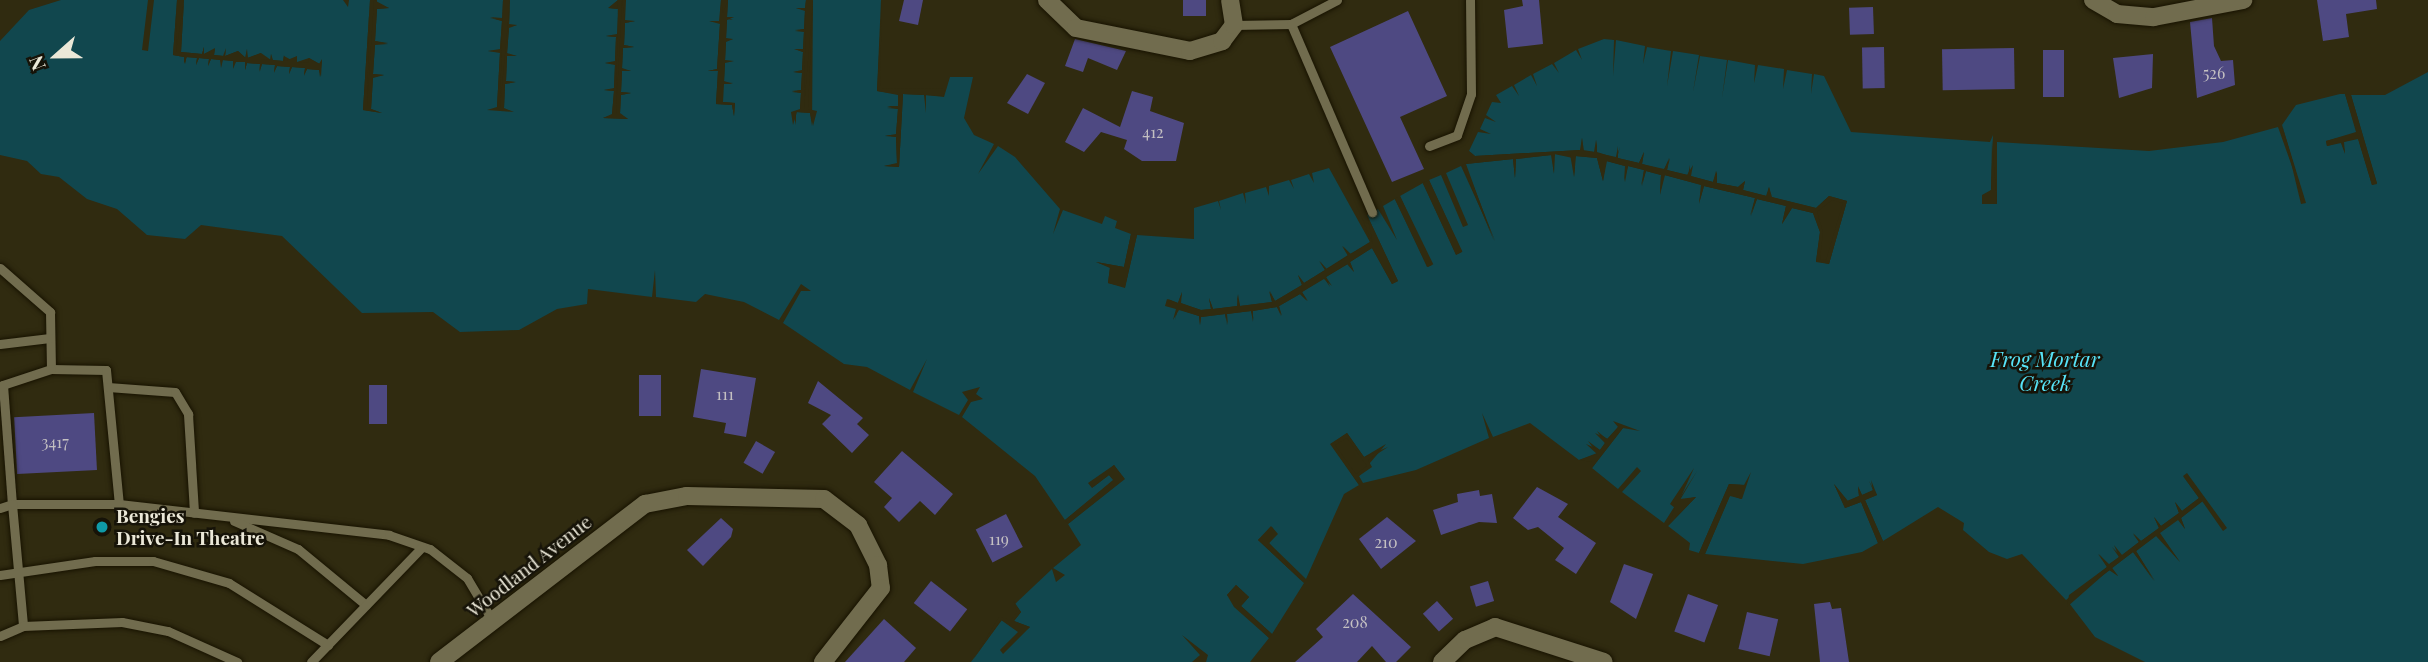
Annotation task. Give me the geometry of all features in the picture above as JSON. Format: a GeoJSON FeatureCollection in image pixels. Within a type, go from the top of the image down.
{"type":"FeatureCollection","features":[{"type":"Feature","properties":{"kind":"street"},"geometry":{"type":"LineString","coordinates":[[1047,0],[1076,28],[1160,50],[1190,51],[1222,41],[1234,25],[1230,0]]}},
{"type":"Feature","properties":{"kind":"street"},"geometry":{"type":"LineString","coordinates":[[2094,0],[2117,14],[2154,17],[2243,0]]}},
{"type":"Feature","properties":{"kind":"street","name":"Woodland Avenue"},"geometry":{"type":"LineString","coordinates":[[439,662],[645,504],[687,496],[824,499],[844,512],[869,543],[881,588],[823,662]]}},
{"type":"Feature","properties":{"kind":"street"},"geometry":{"type":"LineString","coordinates":[[1442,662],[1465,640],[1495,627],[1604,662]]}},
{"type":"Feature","properties":{"kind":"lane"},"geometry":{"type":"LineString","coordinates":[[1234,25],[1291,24],[1337,0]]}},
{"type":"Feature","properties":{"kind":"lane"},"geometry":{"type":"LineString","coordinates":[[1429,146],[1457,135],[1471,94],[1471,0]]}},
{"type":"Feature","properties":{"kind":"lane"},"geometry":{"type":"LineString","coordinates":[[1291,24],[1372,212]]}},
{"type":"Feature","properties":{"kind":"lane"},"geometry":{"type":"LineString","coordinates":[[0,268],[50,312],[51,369]]}},
{"type":"Feature","properties":{"kind":"lane"},"geometry":{"type":"LineString","coordinates":[[0,344],[50,338]]}},
{"type":"Feature","properties":{"kind":"lane"},"geometry":{"type":"LineString","coordinates":[[23,626],[12,504],[3,448],[3,385],[51,369],[106,370],[119,504]]}},
{"type":"Feature","properties":{"kind":"lane"},"geometry":{"type":"LineString","coordinates":[[108,387],[175,392],[188,414],[194,513]]}},
{"type":"Feature","properties":{"kind":"lane"},"geometry":{"type":"LineString","coordinates":[[0,508],[12,504],[119,504],[389,535],[422,547],[467,578],[492,620]]}},
{"type":"Feature","properties":{"kind":"lane"},"geometry":{"type":"LineString","coordinates":[[223,516],[298,549],[366,605]]}},
{"type":"Feature","properties":{"kind":"lane"},"geometry":{"type":"LineString","coordinates":[[311,662],[422,547]]}},
{"type":"Feature","properties":{"kind":"lane"},"geometry":{"type":"LineString","coordinates":[[0,575],[18,570],[153,561],[229,583],[328,645]]}},
{"type":"Feature","properties":{"kind":"lane"},"geometry":{"type":"LineString","coordinates":[[0,636],[23,626],[122,622],[168,631],[237,662]]}},
{"type":"Feature","properties":{"kind":"water","name":"Frog Mortar Creek"},"geometry":{"type":"Polygon","coordinates":[[[61,0],[148,0],[142,50],[148,51],[154,0],[177,0],[173,55],[184,57],[186,64],[186,57],[197,58],[196,65],[199,58],[209,59],[208,66],[211,59],[221,60],[221,67],[222,60],[234,61],[233,68],[235,62],[245,62],[245,70],[247,63],[260,64],[260,71],[262,64],[275,65],[274,72],[277,66],[290,67],[289,74],[292,67],[305,68],[304,75],[307,69],[319,70],[320,77],[322,60],[320,64],[309,58],[297,62],[297,56],[295,62],[284,56],[283,61],[272,60],[271,54],[271,60],[261,53],[247,58],[246,49],[246,58],[238,51],[225,56],[226,49],[224,56],[214,55],[215,49],[204,54],[204,47],[202,54],[181,52],[184,0],[343,0],[348,7],[349,0],[370,0],[363,110],[382,113],[371,109],[373,77],[384,75],[373,74],[375,44],[388,43],[375,41],[377,9],[389,8],[377,6],[377,0],[503,0],[502,19],[490,18],[502,21],[500,50],[488,51],[500,52],[497,107],[504,108],[505,84],[515,82],[506,81],[507,56],[516,56],[507,54],[509,27],[517,25],[509,25],[510,0],[618,0],[609,8],[618,9],[617,35],[606,36],[616,37],[615,62],[605,63],[615,64],[614,89],[604,90],[614,91],[612,115],[603,118],[628,119],[620,114],[621,95],[631,93],[621,92],[622,71],[631,71],[622,69],[623,48],[634,47],[624,45],[625,23],[635,21],[625,21],[626,0],[721,0],[720,21],[710,21],[720,23],[717,69],[708,71],[718,71],[716,104],[732,105],[734,116],[735,103],[723,102],[723,83],[733,82],[724,82],[725,62],[733,61],[725,61],[726,41],[733,39],[726,39],[727,19],[733,20],[727,17],[728,0],[806,0],[805,8],[796,8],[805,10],[804,29],[795,30],[804,31],[803,50],[795,49],[803,52],[802,71],[794,72],[802,73],[801,90],[792,91],[801,93],[800,110],[793,112],[796,125],[796,112],[810,113],[812,126],[813,0],[881,0],[877,91],[898,94],[898,106],[887,108],[898,109],[896,135],[885,135],[896,137],[897,164],[884,166],[899,167],[903,94],[924,95],[926,113],[926,95],[944,97],[950,77],[973,77],[964,118],[974,135],[994,144],[978,174],[998,146],[1015,157],[1060,209],[1053,234],[1063,210],[1102,224],[1105,216],[1117,221],[1115,228],[1131,234],[1124,267],[1096,262],[1110,267],[1108,283],[1125,287],[1137,235],[1194,239],[1194,208],[1218,201],[1221,210],[1219,201],[1243,193],[1246,204],[1245,193],[1266,187],[1269,196],[1269,186],[1289,180],[1294,189],[1291,180],[1309,174],[1314,183],[1312,173],[1329,168],[1370,242],[1350,254],[1343,246],[1348,255],[1326,269],[1320,261],[1325,270],[1304,283],[1298,275],[1302,285],[1275,301],[1269,291],[1272,302],[1240,306],[1237,295],[1238,306],[1213,309],[1209,298],[1211,309],[1201,310],[1180,303],[1182,292],[1178,303],[1168,299],[1177,309],[1175,320],[1178,309],[1199,316],[1200,325],[1201,317],[1225,314],[1227,325],[1226,314],[1251,311],[1254,321],[1252,311],[1277,307],[1281,316],[1279,306],[1300,294],[1307,301],[1302,292],[1324,278],[1330,287],[1326,277],[1348,264],[1354,272],[1350,262],[1372,248],[1392,284],[1398,281],[1367,215],[1378,209],[1397,240],[1383,206],[1395,199],[1427,267],[1432,265],[1400,196],[1423,183],[1456,255],[1462,252],[1429,180],[1441,175],[1463,227],[1468,225],[1446,173],[1461,166],[1495,241],[1465,164],[1513,159],[1515,178],[1516,159],[1552,155],[1554,173],[1554,154],[1573,158],[1575,177],[1575,156],[1597,158],[1603,181],[1606,161],[1625,166],[1624,182],[1628,166],[1644,170],[1642,186],[1646,171],[1661,175],[1660,194],[1664,175],[1702,185],[1699,203],[1704,186],[1755,198],[1751,216],[1757,199],[1786,206],[1782,224],[1792,208],[1813,213],[1820,232],[1816,261],[1829,264],[1847,201],[1829,196],[1816,208],[1771,197],[1769,187],[1767,196],[1743,190],[1745,181],[1738,187],[1717,183],[1717,171],[1713,182],[1690,176],[1690,165],[1688,175],[1667,170],[1669,158],[1664,170],[1642,164],[1644,152],[1639,163],[1617,158],[1620,147],[1616,158],[1597,152],[1597,140],[1595,152],[1583,150],[1582,138],[1581,150],[1475,156],[1469,151],[1478,132],[1491,134],[1480,129],[1485,118],[1496,122],[1486,115],[1492,102],[1501,103],[1496,95],[1512,86],[1519,96],[1514,85],[1531,75],[1537,86],[1533,74],[1552,64],[1559,73],[1554,63],[1576,50],[1582,60],[1578,49],[1604,39],[1614,40],[1613,76],[1616,40],[1645,46],[1643,64],[1647,47],[1671,51],[1667,86],[1673,51],[1699,55],[1693,92],[1700,56],[1727,60],[1722,98],[1728,60],[1755,65],[1754,83],[1758,65],[1784,69],[1783,89],[1787,70],[1812,74],[1811,94],[1814,74],[1824,76],[1851,132],[1990,142],[1993,135],[1991,190],[1982,203],[1997,203],[1997,142],[2149,151],[2223,142],[2278,127],[2305,203],[2282,125],[2296,105],[2340,94],[2345,94],[2357,133],[2326,141],[2327,146],[2341,142],[2345,153],[2343,142],[2358,138],[2372,185],[2377,183],[2351,95],[2385,95],[2428,72],[2428,662],[2145,662],[2095,637],[2069,603],[2073,597],[2110,570],[2118,576],[2112,568],[2133,552],[2155,581],[2136,551],[2157,535],[2180,562],[2159,533],[2178,519],[2185,529],[2181,518],[2203,501],[2227,528],[2183,476],[2199,498],[2182,511],[2175,502],[2179,513],[2161,526],[2154,517],[2159,528],[2141,541],[2133,534],[2139,542],[2121,556],[2112,547],[2119,557],[2109,565],[2099,554],[2107,567],[2066,600],[2022,554],[2007,559],[1989,552],[1963,530],[1964,523],[1938,507],[1883,541],[1865,500],[1877,495],[1869,481],[1873,490],[1862,495],[1858,487],[1859,496],[1847,501],[1834,484],[1845,508],[1861,502],[1878,543],[1862,552],[1803,564],[1705,554],[1730,495],[1741,499],[1744,485],[1729,484],[1699,553],[1689,550],[1690,543],[1668,526],[1696,497],[1680,500],[1697,471],[1664,523],[1622,492],[1641,471],[1637,467],[1618,489],[1592,468],[1623,428],[1639,431],[1618,427],[1607,439],[1597,431],[1605,443],[1600,450],[1588,441],[1597,453],[1579,460],[1530,423],[1493,437],[1482,413],[1489,438],[1416,470],[1363,483],[1359,476],[1386,444],[1364,457],[1347,433],[1331,444],[1359,485],[1344,494],[1306,579],[1269,543],[1277,534],[1272,527],[1258,540],[1304,583],[1272,634],[1241,606],[1249,597],[1236,585],[1227,595],[1269,638],[1250,662],[1206,662],[1208,655],[1182,635],[1200,655],[1192,662],[971,662],[1002,620],[1019,632],[1000,650],[1030,627],[1014,621],[1021,612],[1015,604],[1052,569],[1056,582],[1065,575],[1053,568],[1081,545],[1068,524],[1124,479],[1114,465],[1092,488],[1109,475],[1114,480],[1065,520],[1035,476],[962,417],[971,402],[983,399],[976,394],[980,387],[962,392],[968,400],[959,415],[913,392],[927,359],[910,390],[867,367],[844,364],[783,323],[801,291],[811,291],[801,284],[779,320],[744,302],[705,294],[696,302],[656,297],[655,270],[652,297],[588,289],[587,304],[557,309],[519,330],[460,332],[433,312],[362,313],[282,236],[201,225],[185,239],[147,235],[117,209],[87,199],[59,177],[41,174],[27,161],[0,155],[0,41],[29,10],[61,0]]]}},
{"type":"Feature","properties":{"kind":"pier"},"geometry":{"type":"Polygon","coordinates":[[[177,0],[176,52],[184,0],[181,52],[202,54],[204,47],[204,54],[215,48],[214,55],[223,56],[226,48],[225,56],[238,51],[245,58],[247,49],[248,58],[261,53],[261,59],[270,60],[271,54],[273,60],[283,61],[284,55],[285,61],[297,56],[297,62],[308,63],[309,58],[319,64],[322,59],[321,77],[319,70],[307,69],[304,76],[305,68],[292,67],[289,74],[290,67],[277,66],[274,73],[275,65],[262,64],[259,72],[260,64],[247,63],[245,70],[245,62],[236,62],[233,69],[233,61],[223,60],[221,68],[220,60],[211,59],[208,66],[209,59],[199,58],[196,65],[197,58],[187,57],[184,64],[184,57],[173,55],[177,0]]]}},
{"type":"Feature","properties":{"kind":"pier"},"geometry":{"type":"Polygon","coordinates":[[[370,0],[367,107],[374,0],[389,8],[377,9],[375,41],[388,44],[375,45],[373,74],[384,75],[373,78],[371,109],[382,113],[363,110],[370,0]]]}},
{"type":"Feature","properties":{"kind":"pier"},"geometry":{"type":"Polygon","coordinates":[[[503,0],[500,108],[510,0],[509,24],[517,25],[509,28],[507,53],[517,56],[507,56],[506,81],[516,82],[505,84],[504,108],[514,112],[487,110],[497,107],[500,53],[488,51],[500,49],[502,21],[490,17],[502,18],[503,0]]]}},
{"type":"Feature","properties":{"kind":"pier"},"geometry":{"type":"Polygon","coordinates":[[[618,0],[618,9],[608,8],[618,0]]]}},
{"type":"Feature","properties":{"kind":"pier"},"geometry":{"type":"Polygon","coordinates":[[[622,0],[625,20],[635,21],[625,23],[624,45],[634,47],[623,48],[622,68],[631,71],[622,71],[621,92],[631,93],[621,95],[620,113],[628,119],[603,118],[612,114],[614,91],[604,90],[614,88],[615,65],[605,63],[615,61],[616,37],[606,36],[617,34],[618,16],[616,115],[622,0]]]}},
{"type":"Feature","properties":{"kind":"pier"},"geometry":{"type":"Polygon","coordinates":[[[721,0],[723,13],[728,0],[727,17],[734,17],[727,20],[726,38],[733,39],[726,42],[725,60],[734,61],[725,63],[724,81],[733,84],[724,84],[723,102],[735,103],[734,116],[732,105],[716,104],[718,71],[708,71],[717,69],[720,24],[709,21],[719,21],[721,0]]]}},
{"type":"Feature","properties":{"kind":"pier"},"geometry":{"type":"Polygon","coordinates":[[[806,0],[804,109],[813,0],[808,109],[817,111],[813,126],[810,113],[797,112],[793,125],[791,112],[800,109],[801,93],[792,92],[801,90],[802,73],[793,72],[802,70],[803,52],[794,49],[803,49],[804,32],[795,31],[804,29],[805,11],[796,8],[805,8],[806,0]]]}},
{"type":"Feature","properties":{"kind":"pier"},"geometry":{"type":"Polygon","coordinates":[[[882,0],[880,88],[945,89],[943,96],[903,94],[899,167],[884,166],[897,163],[896,137],[885,136],[896,134],[898,109],[887,106],[898,106],[898,95],[877,91],[882,0]]]}},
{"type":"Feature","properties":{"kind":"pier"},"geometry":{"type":"Polygon","coordinates":[[[2345,94],[2351,95],[2377,184],[2372,185],[2358,139],[2344,142],[2345,154],[2341,143],[2327,146],[2326,141],[2356,132],[2345,94]]]}},
{"type":"Feature","properties":{"kind":"pier"},"geometry":{"type":"Polygon","coordinates":[[[2282,125],[2306,203],[2301,204],[2282,125]]]}},
{"type":"Feature","properties":{"kind":"pier"},"geometry":{"type":"Polygon","coordinates":[[[1582,138],[1584,151],[1594,152],[1596,140],[1597,153],[1616,157],[1618,146],[1618,158],[1639,163],[1644,152],[1642,164],[1664,169],[1670,158],[1667,170],[1687,175],[1693,165],[1691,176],[1713,182],[1716,171],[1717,183],[1738,187],[1745,181],[1743,190],[1766,196],[1769,187],[1772,197],[1816,208],[1829,196],[1847,201],[1829,264],[1816,262],[1820,232],[1813,213],[1792,208],[1782,224],[1786,206],[1757,199],[1750,216],[1755,198],[1704,186],[1699,204],[1701,185],[1665,175],[1660,195],[1661,175],[1646,171],[1641,186],[1644,170],[1628,166],[1625,182],[1625,166],[1607,161],[1603,181],[1597,158],[1576,156],[1574,177],[1570,154],[1555,154],[1554,174],[1551,155],[1516,159],[1515,178],[1513,159],[1466,164],[1494,241],[1462,165],[1473,159],[1469,151],[1475,156],[1580,150],[1582,138]],[[1832,200],[1817,212],[1823,232],[1820,259],[1826,260],[1843,203],[1832,200]]]}},
{"type":"Feature","properties":{"kind":"pier"},"geometry":{"type":"Polygon","coordinates":[[[1992,141],[1997,204],[1982,204],[1982,195],[1991,190],[1992,141]]]}},
{"type":"Feature","properties":{"kind":"pier"},"geometry":{"type":"Polygon","coordinates":[[[1429,180],[1462,252],[1456,255],[1423,183],[1429,180]]]}},
{"type":"Feature","properties":{"kind":"pier"},"geometry":{"type":"Polygon","coordinates":[[[1400,196],[1433,264],[1428,267],[1395,199],[1400,196]]]}},
{"type":"Feature","properties":{"kind":"pier"},"geometry":{"type":"Polygon","coordinates":[[[1367,215],[1398,281],[1392,284],[1372,248],[1350,262],[1354,272],[1347,264],[1326,277],[1332,286],[1324,279],[1302,292],[1308,301],[1300,294],[1279,306],[1282,316],[1277,307],[1253,311],[1253,322],[1251,311],[1227,314],[1228,325],[1225,314],[1201,317],[1200,325],[1199,316],[1179,310],[1173,320],[1176,309],[1165,306],[1167,299],[1178,303],[1182,292],[1181,303],[1201,310],[1211,309],[1209,298],[1213,309],[1237,306],[1238,294],[1240,306],[1272,302],[1270,291],[1275,301],[1302,285],[1298,275],[1304,283],[1325,270],[1319,261],[1327,269],[1348,256],[1342,246],[1351,254],[1370,242],[1362,218],[1373,244],[1367,215]]]}},
{"type":"Feature","properties":{"kind":"pier"},"geometry":{"type":"Polygon","coordinates":[[[1131,234],[1137,235],[1125,288],[1108,283],[1110,268],[1096,262],[1124,267],[1131,234]]]}},
{"type":"Feature","properties":{"kind":"pier"},"geometry":{"type":"Polygon","coordinates":[[[1613,421],[1640,431],[1623,428],[1592,468],[1592,462],[1579,460],[1597,454],[1586,444],[1600,450],[1605,443],[1595,433],[1608,439],[1618,427],[1613,421]]]}},
{"type":"Feature","properties":{"kind":"pier"},"geometry":{"type":"Polygon","coordinates":[[[1347,433],[1364,457],[1388,447],[1368,460],[1372,467],[1359,476],[1359,485],[1330,444],[1347,433]],[[1347,438],[1335,445],[1356,474],[1367,466],[1347,438]]]}},
{"type":"Feature","properties":{"kind":"pier"},"geometry":{"type":"Polygon","coordinates":[[[1114,465],[1125,479],[1068,524],[1065,520],[1113,480],[1109,475],[1092,488],[1088,483],[1114,465]]]}},
{"type":"Feature","properties":{"kind":"pier"},"geometry":{"type":"Polygon","coordinates":[[[1694,468],[1680,499],[1696,497],[1668,526],[1675,508],[1670,504],[1694,468]]]}},
{"type":"Feature","properties":{"kind":"pier"},"geometry":{"type":"Polygon","coordinates":[[[1751,472],[1742,499],[1730,496],[1705,554],[1699,553],[1729,484],[1744,485],[1751,472]]]}},
{"type":"Feature","properties":{"kind":"pier"},"geometry":{"type":"Polygon","coordinates":[[[2187,473],[2227,528],[2223,531],[2202,501],[2181,518],[2185,529],[2178,520],[2160,533],[2180,562],[2156,536],[2136,551],[2154,581],[2133,552],[2112,568],[2118,576],[2109,570],[2067,607],[2069,595],[2107,567],[2098,554],[2109,564],[2119,557],[2114,545],[2122,555],[2139,542],[2133,533],[2141,541],[2159,528],[2154,517],[2161,526],[2179,513],[2175,502],[2182,511],[2199,498],[2183,476],[2187,473]]]}},
{"type":"Feature","properties":{"kind":"pier"},"geometry":{"type":"Polygon","coordinates":[[[1871,480],[1877,495],[1865,500],[1883,541],[1878,543],[1861,502],[1845,508],[1834,484],[1848,501],[1859,496],[1858,486],[1862,495],[1873,491],[1871,480]]]}},
{"type":"Feature","properties":{"kind":"pier"},"geometry":{"type":"Polygon","coordinates":[[[1271,526],[1278,534],[1269,543],[1304,583],[1258,540],[1271,526]]]}},
{"type":"Feature","properties":{"kind":"pier"},"geometry":{"type":"Polygon","coordinates":[[[1236,585],[1249,597],[1241,606],[1272,634],[1269,638],[1234,607],[1227,595],[1236,585]]]}},
{"type":"Feature","properties":{"kind":"pier"},"geometry":{"type":"Polygon","coordinates":[[[1013,600],[1021,612],[1014,621],[1030,627],[1003,654],[1000,650],[1018,632],[1001,620],[973,660],[999,617],[1011,620],[1017,612],[1013,600]]]}},
{"type":"Feature","properties":{"kind":"building"},"geometry":{"type":"Polygon","coordinates":[[[904,0],[923,0],[918,25],[899,21],[904,0]]]}},
{"type":"Feature","properties":{"kind":"building"},"geometry":{"type":"Polygon","coordinates":[[[1183,0],[1206,0],[1206,16],[1183,16],[1183,0]]]}},
{"type":"Feature","properties":{"kind":"building"},"geometry":{"type":"Polygon","coordinates":[[[1522,0],[1539,0],[1543,44],[1508,48],[1504,10],[1523,6],[1522,0]]]}},
{"type":"Feature","properties":{"kind":"building"},"geometry":{"type":"Polygon","coordinates":[[[2317,0],[2376,0],[2377,9],[2346,14],[2349,37],[2323,41],[2317,0]]]}},
{"type":"Feature","properties":{"kind":"building"},"geometry":{"type":"Polygon","coordinates":[[[1873,7],[1874,34],[1850,35],[1849,8],[1873,7]]]}},
{"type":"Feature","properties":{"kind":"building"},"geometry":{"type":"Polygon","coordinates":[[[1408,11],[1447,96],[1400,117],[1424,169],[1392,182],[1330,47],[1408,11]]]}},
{"type":"Feature","properties":{"kind":"building"},"geometry":{"type":"Polygon","coordinates":[[[2212,18],[2214,46],[2221,61],[2233,60],[2235,85],[2197,98],[2190,22],[2212,18]]]}},
{"type":"Feature","properties":{"kind":"building"},"geometry":{"type":"Polygon","coordinates":[[[1075,39],[1126,51],[1117,70],[1088,58],[1083,72],[1065,66],[1075,39]]]}},
{"type":"Feature","properties":{"kind":"building"},"geometry":{"type":"Polygon","coordinates":[[[1862,47],[1884,47],[1885,88],[1863,88],[1862,47]]]}},
{"type":"Feature","properties":{"kind":"building"},"geometry":{"type":"Polygon","coordinates":[[[2014,48],[2015,89],[1943,90],[1942,49],[2014,48]]]}},
{"type":"Feature","properties":{"kind":"building"},"geometry":{"type":"Polygon","coordinates":[[[2043,50],[2064,50],[2064,97],[2043,97],[2043,50]]]}},
{"type":"Feature","properties":{"kind":"building"},"geometry":{"type":"Polygon","coordinates":[[[2153,54],[2152,88],[2119,98],[2113,58],[2153,54]]]}},
{"type":"Feature","properties":{"kind":"building"},"geometry":{"type":"Polygon","coordinates":[[[1027,74],[1045,83],[1028,114],[1007,103],[1027,74]]]}},
{"type":"Feature","properties":{"kind":"building"},"geometry":{"type":"Polygon","coordinates":[[[1132,91],[1153,97],[1150,111],[1184,123],[1176,161],[1142,161],[1124,149],[1127,140],[1101,132],[1084,152],[1065,142],[1083,108],[1120,127],[1132,91]]]}},
{"type":"Feature","properties":{"kind":"building"},"geometry":{"type":"Polygon","coordinates":[[[701,369],[756,378],[746,437],[724,433],[726,423],[693,417],[701,369]]]}},
{"type":"Feature","properties":{"kind":"building"},"geometry":{"type":"Polygon","coordinates":[[[639,375],[661,375],[661,416],[639,416],[639,375]]]}},
{"type":"Feature","properties":{"kind":"building"},"geometry":{"type":"Polygon","coordinates":[[[818,381],[863,418],[857,424],[869,435],[852,453],[822,424],[831,415],[808,403],[818,381]]]}},
{"type":"Feature","properties":{"kind":"building"},"geometry":{"type":"Polygon","coordinates":[[[369,385],[387,385],[387,424],[369,424],[369,385]]]}},
{"type":"Feature","properties":{"kind":"building"},"geometry":{"type":"Polygon","coordinates":[[[94,413],[97,470],[17,474],[14,417],[94,413]]]}},
{"type":"Feature","properties":{"kind":"building"},"geometry":{"type":"Polygon","coordinates":[[[756,441],[775,452],[763,474],[744,463],[756,441]]]}},
{"type":"Feature","properties":{"kind":"building"},"geometry":{"type":"Polygon","coordinates":[[[902,451],[953,494],[935,515],[920,501],[899,522],[884,507],[892,498],[874,482],[902,451]]]}},
{"type":"Feature","properties":{"kind":"building"},"geometry":{"type":"Polygon","coordinates":[[[1537,487],[1568,504],[1558,517],[1596,543],[1576,574],[1555,560],[1564,548],[1538,527],[1528,530],[1513,518],[1537,487]]]}},
{"type":"Feature","properties":{"kind":"building"},"geometry":{"type":"Polygon","coordinates":[[[1479,490],[1480,496],[1492,494],[1497,523],[1479,522],[1441,535],[1433,510],[1458,502],[1457,494],[1479,490]]]}},
{"type":"Feature","properties":{"kind":"building"},"geometry":{"type":"Polygon","coordinates":[[[1006,514],[1023,547],[993,562],[976,529],[1006,514]]]}},
{"type":"Feature","properties":{"kind":"building"},"geometry":{"type":"Polygon","coordinates":[[[1387,517],[1416,541],[1381,569],[1359,539],[1387,517]]]}},
{"type":"Feature","properties":{"kind":"building"},"geometry":{"type":"Polygon","coordinates":[[[721,518],[733,529],[731,537],[703,566],[687,550],[721,518]]]}},
{"type":"Feature","properties":{"kind":"building"},"geometry":{"type":"Polygon","coordinates":[[[1624,564],[1653,574],[1636,619],[1610,602],[1624,564]]]}},
{"type":"Feature","properties":{"kind":"building"},"geometry":{"type":"Polygon","coordinates":[[[931,581],[967,609],[950,631],[914,603],[931,581]]]}},
{"type":"Feature","properties":{"kind":"building"},"geometry":{"type":"Polygon","coordinates":[[[1488,581],[1494,601],[1476,607],[1470,587],[1488,581]]]}},
{"type":"Feature","properties":{"kind":"building"},"geometry":{"type":"Polygon","coordinates":[[[1353,594],[1411,647],[1396,662],[1386,662],[1372,646],[1357,662],[1295,662],[1323,637],[1316,629],[1353,594]]]}},
{"type":"Feature","properties":{"kind":"building"},"geometry":{"type":"Polygon","coordinates":[[[1688,594],[1718,605],[1704,643],[1674,632],[1688,594]]]}},
{"type":"Feature","properties":{"kind":"building"},"geometry":{"type":"Polygon","coordinates":[[[1437,601],[1453,619],[1439,632],[1423,614],[1437,601]]]}},
{"type":"Feature","properties":{"kind":"building"},"geometry":{"type":"Polygon","coordinates":[[[1830,602],[1832,609],[1841,608],[1849,662],[1820,662],[1814,604],[1830,602]]]}},
{"type":"Feature","properties":{"kind":"building"},"geometry":{"type":"Polygon","coordinates":[[[1747,612],[1778,619],[1770,656],[1738,649],[1747,612]]]}},
{"type":"Feature","properties":{"kind":"building"},"geometry":{"type":"Polygon","coordinates":[[[884,619],[916,648],[904,662],[845,662],[884,619]]]}},
{"type":"Feature","properties":{"kind":"place","name":"Bengies Drive-In Theatre"},"geometry":{"type":"Point","coordinates":[102,527]}}]}
